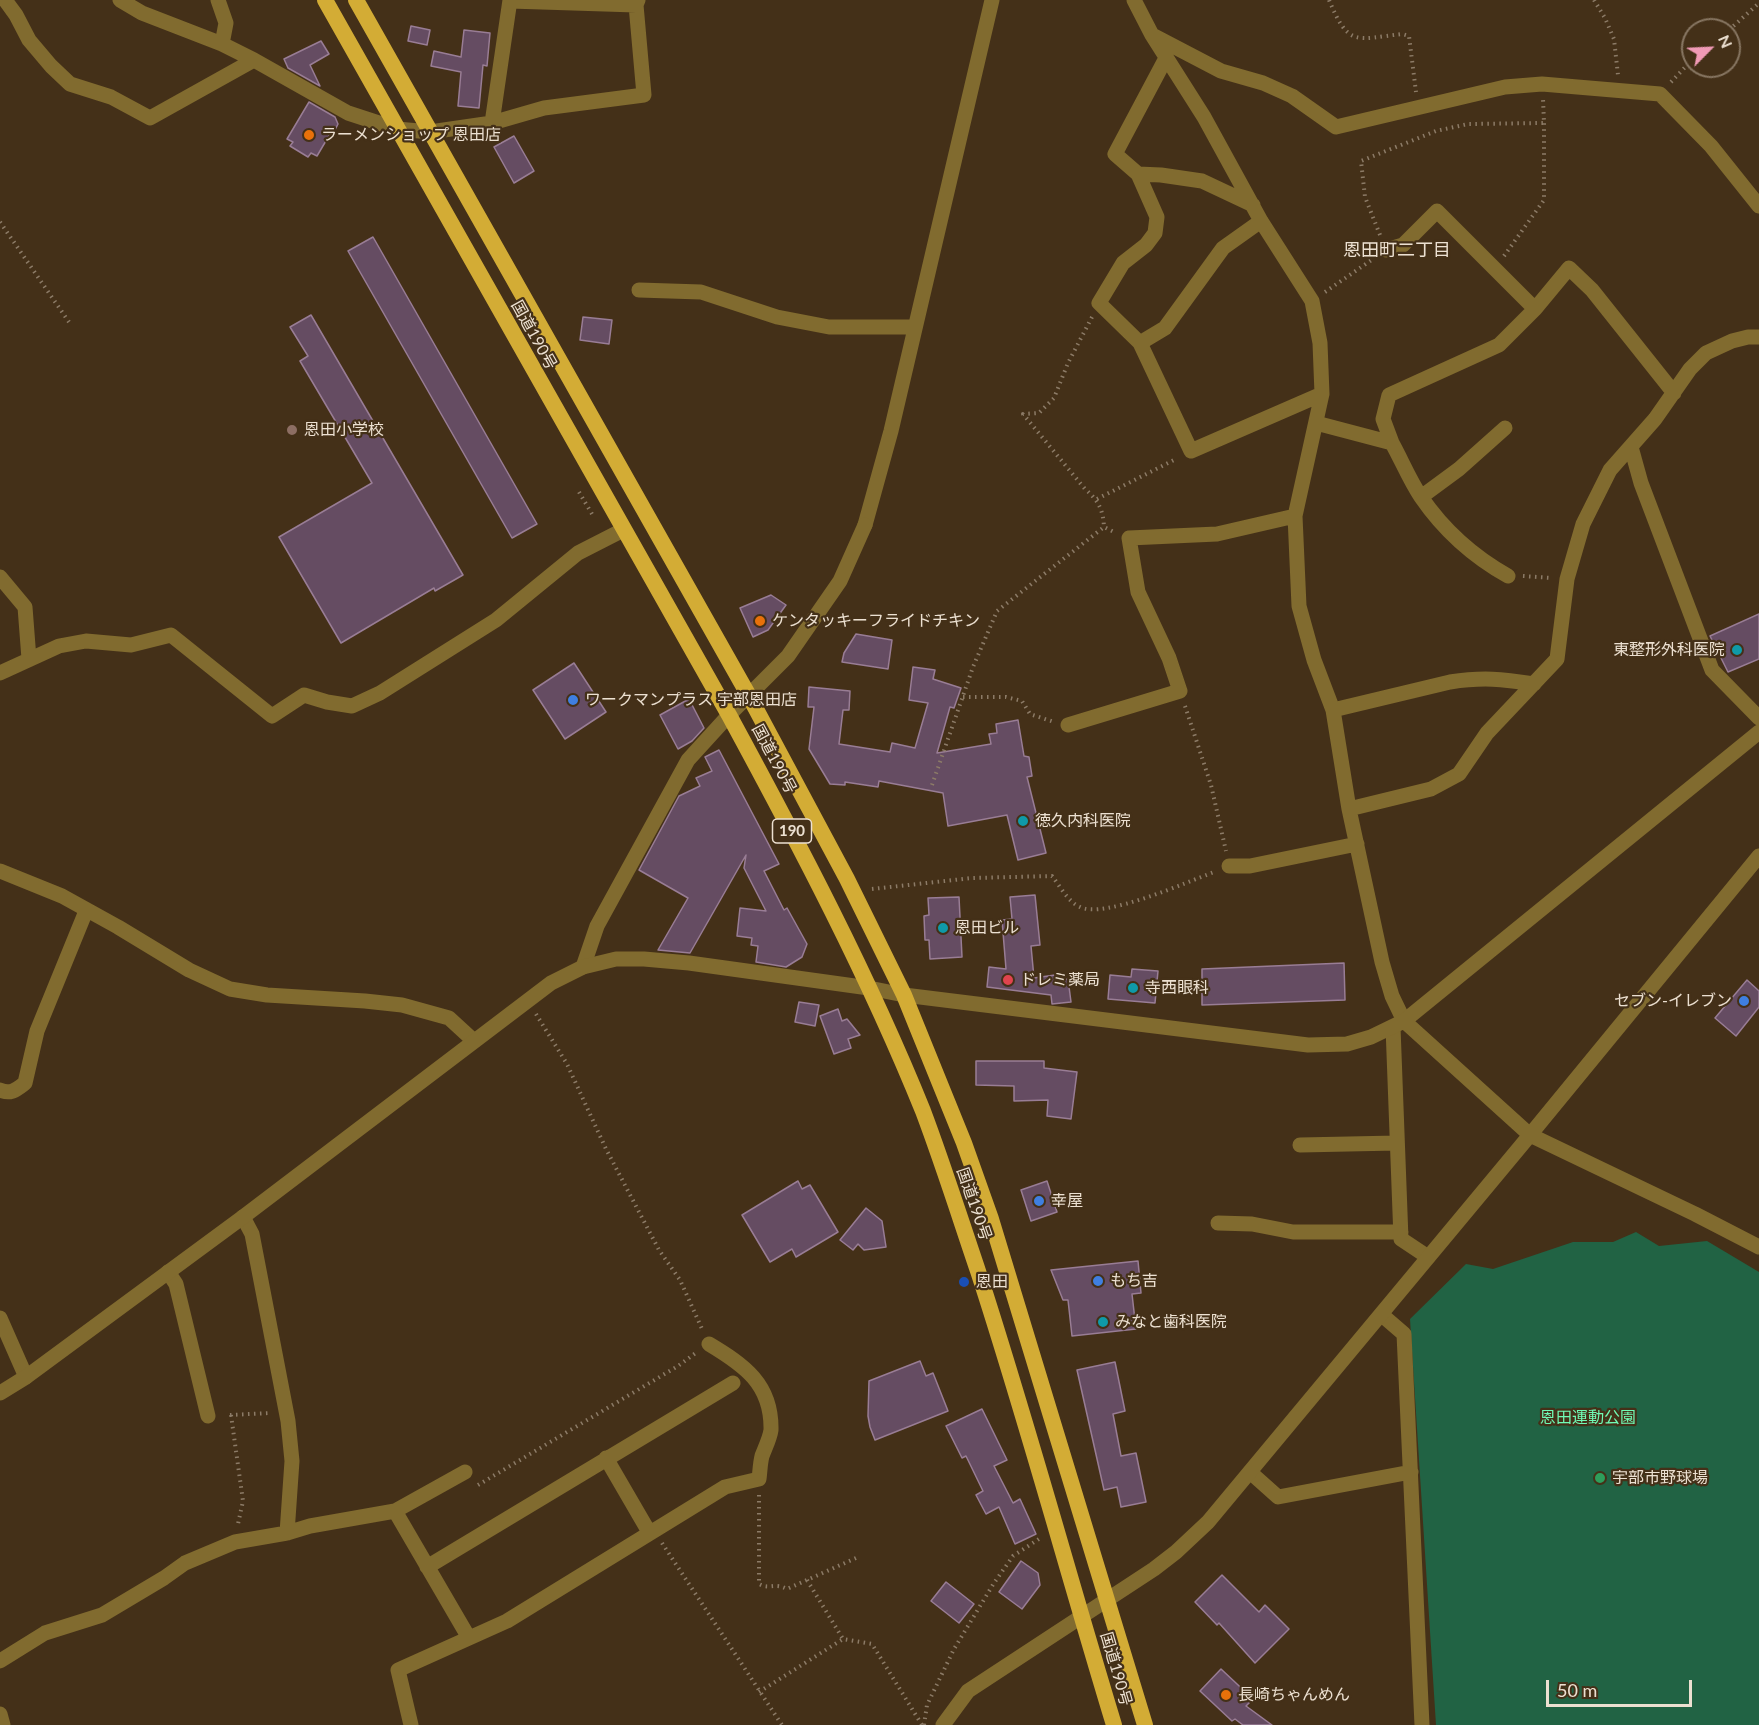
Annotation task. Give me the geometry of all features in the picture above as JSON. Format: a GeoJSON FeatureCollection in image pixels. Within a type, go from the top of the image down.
{"type":"FeatureCollection","features":[{"type":"Feature","properties":{"kind":"highway","name":"国道190号"},"geometry":{"type":"LineString","coordinates":[[325,0],[729,715],[788,823],[869,988],[922,1112],[951,1190],[996,1326],[1114,1725]]}},
{"type":"Feature","properties":{"kind":"highway","name":"国道190号"},"geometry":{"type":"LineString","coordinates":[[356,0],[749,696],[847,879],[904,994],[964,1143],[991,1219],[1145,1725]]}},
{"type":"Feature","properties":{"kind":"street"},"geometry":{"type":"LineString","coordinates":[[5,0],[29,40],[70,84],[111,98],[150,118],[254,60]]}},
{"type":"Feature","properties":{"kind":"street"},"geometry":{"type":"LineString","coordinates":[[120,0],[142,13],[222,44],[348,113],[397,129],[430,132],[492,123],[544,108],[644,95],[637,3],[510,0],[492,123]]}},
{"type":"Feature","properties":{"kind":"street"},"geometry":{"type":"LineString","coordinates":[[218,0],[226,22],[222,44]]}},
{"type":"Feature","properties":{"kind":"street"},"geometry":{"type":"LineString","coordinates":[[583,967],[597,926],[688,760],[788,656],[840,581],[865,525],[891,431],[992,0]]}},
{"type":"Feature","properties":{"kind":"street"},"geometry":{"type":"LineString","coordinates":[[1134,0],[1152,35],[1204,117],[1261,221],[1312,301],[1320,343],[1322,394],[1295,516],[1299,606],[1314,660],[1333,710],[1349,809],[1382,962],[1398,1024],[1397,1143],[1401,1239],[1428,1257]]}},
{"type":"Feature","properties":{"kind":"street"},"geometry":{"type":"LineString","coordinates":[[1152,35],[1221,71],[1263,83],[1292,96],[1336,127],[1505,87],[1542,84],[1660,94],[1711,146],[1759,206]]}},
{"type":"Feature","properties":{"kind":"street"},"geometry":{"type":"LineString","coordinates":[[1166,58],[1115,154],[1138,174],[1156,216],[1155,233],[1146,245],[1123,263],[1099,303],[1140,343],[1191,451],[1322,394]]}},
{"type":"Feature","properties":{"kind":"street"},"geometry":{"type":"LineString","coordinates":[[1138,174],[1202,181],[1253,205]]}},
{"type":"Feature","properties":{"kind":"street"},"geometry":{"type":"LineString","coordinates":[[1386,250],[1403,244],[1437,211],[1535,309]]}},
{"type":"Feature","properties":{"kind":"street"},"geometry":{"type":"LineString","coordinates":[[1140,343],[1165,328],[1223,248],[1261,221]]}},
{"type":"Feature","properties":{"kind":"street"},"geometry":{"type":"LineString","coordinates":[[1508,576],[1455,537],[1420,497],[1392,443],[1383,419],[1389,395],[1498,345],[1535,309],[1569,268],[1592,290],[1674,393]]}},
{"type":"Feature","properties":{"kind":"street"},"geometry":{"type":"LineString","coordinates":[[639,290],[701,292],[777,316],[829,327],[915,327]]}},
{"type":"Feature","properties":{"kind":"street"},"geometry":{"type":"LineString","coordinates":[[1349,809],[1431,789],[1459,774],[1487,733],[1557,659],[1568,579],[1587,515],[1610,470],[1674,393],[1690,369],[1706,353],[1732,341],[1759,337]]}},
{"type":"Feature","properties":{"kind":"street"},"geometry":{"type":"LineString","coordinates":[[1316,423],[1392,443]]}},
{"type":"Feature","properties":{"kind":"street"},"geometry":{"type":"LineString","coordinates":[[1420,497],[1459,469],[1505,428]]}},
{"type":"Feature","properties":{"kind":"street"},"geometry":{"type":"LineString","coordinates":[[1631,447],[1641,483],[1712,670],[1759,718]]}},
{"type":"Feature","properties":{"kind":"street"},"geometry":{"type":"LineString","coordinates":[[1068,725],[1180,691],[1169,658],[1138,592],[1129,538],[1217,534],[1295,516]]}},
{"type":"Feature","properties":{"kind":"street"},"geometry":{"type":"LineString","coordinates":[[0,673],[59,646],[86,640],[131,645],[171,635],[272,716],[304,695],[352,706],[380,693],[496,620],[578,553],[623,530]]}},
{"type":"Feature","properties":{"kind":"street"},"geometry":{"type":"LineString","coordinates":[[0,577],[25,607],[29,659]]}},
{"type":"Feature","properties":{"kind":"street"},"geometry":{"type":"LineString","coordinates":[[1333,710],[1470,679],[1500,678],[1534,684]]}},
{"type":"Feature","properties":{"kind":"street"},"geometry":{"type":"LineString","coordinates":[[0,1393],[26,1377],[168,1272],[550,983],[583,967],[616,959],[688,963],[904,994],[1308,1045],[1347,1044],[1371,1037],[1398,1024],[1759,732]]}},
{"type":"Feature","properties":{"kind":"street"},"geometry":{"type":"LineString","coordinates":[[1229,866],[1250,866],[1357,844]]}},
{"type":"Feature","properties":{"kind":"street"},"geometry":{"type":"LineString","coordinates":[[942,1725],[968,1691],[1082,1618],[1154,1569],[1193,1538],[1382,1315],[1759,856]]}},
{"type":"Feature","properties":{"kind":"street"},"geometry":{"type":"LineString","coordinates":[[0,871],[62,896],[189,970],[230,988],[267,995],[402,1005],[449,1018],[474,1041]]}},
{"type":"Feature","properties":{"kind":"street"},"geometry":{"type":"LineString","coordinates":[[0,1090],[6,1093],[14,1091],[25,1083],[37,1031],[86,910]]}},
{"type":"Feature","properties":{"kind":"street"},"geometry":{"type":"LineString","coordinates":[[1398,1024],[1530,1135],[1759,1247]]}},
{"type":"Feature","properties":{"kind":"street"},"geometry":{"type":"LineString","coordinates":[[1300,1145],[1397,1143]]}},
{"type":"Feature","properties":{"kind":"street"},"geometry":{"type":"LineString","coordinates":[[243,1216],[252,1234],[286,1412],[292,1461],[287,1533]]}},
{"type":"Feature","properties":{"kind":"street"},"geometry":{"type":"LineString","coordinates":[[1218,1223],[1251,1224],[1293,1232],[1401,1232]]}},
{"type":"Feature","properties":{"kind":"street"},"geometry":{"type":"LineString","coordinates":[[168,1272],[176,1284],[208,1416]]}},
{"type":"Feature","properties":{"kind":"street"},"geometry":{"type":"LineString","coordinates":[[1382,1315],[1404,1334],[1422,1725]]}},
{"type":"Feature","properties":{"kind":"street"},"geometry":{"type":"LineString","coordinates":[[0,1318],[26,1377]]}},
{"type":"Feature","properties":{"kind":"street"},"geometry":{"type":"LineString","coordinates":[[411,1725],[398,1670],[507,1621],[725,1487],[759,1479],[761,1460],[771,1432],[768,1403],[757,1380],[732,1358],[709,1344]]}},
{"type":"Feature","properties":{"kind":"street"},"geometry":{"type":"LineString","coordinates":[[427,1567],[733,1383]]}},
{"type":"Feature","properties":{"kind":"street"},"geometry":{"type":"LineString","coordinates":[[606,1458],[652,1531]]}},
{"type":"Feature","properties":{"kind":"street"},"geometry":{"type":"LineString","coordinates":[[0,1661],[45,1633],[102,1615],[185,1563],[235,1542],[395,1511],[465,1472]]}},
{"type":"Feature","properties":{"kind":"street"},"geometry":{"type":"LineString","coordinates":[[1250,1472],[1278,1497],[1411,1472]]}},
{"type":"Feature","properties":{"kind":"street"},"geometry":{"type":"LineString","coordinates":[[395,1511],[469,1638]]}},
{"type":"Feature","properties":{"kind":"street"},"geometry":{"type":"LineString","coordinates":[[0,1714],[3,1725]]}},
{"type":"Feature","properties":{"kind":"path"},"geometry":{"type":"LineString","coordinates":[[1329,0],[1337,19],[1350,36],[1358,39],[1402,34],[1409,36],[1418,107]]}},
{"type":"Feature","properties":{"kind":"path"},"geometry":{"type":"LineString","coordinates":[[1594,0],[1614,39],[1620,92]]}},
{"type":"Feature","properties":{"kind":"path"},"geometry":{"type":"LineString","coordinates":[[1741,19],[1759,3]]}},
{"type":"Feature","properties":{"kind":"path"},"geometry":{"type":"LineString","coordinates":[[1660,94],[1681,72]]}},
{"type":"Feature","properties":{"kind":"path"},"geometry":{"type":"LineString","coordinates":[[1494,269],[1544,200],[1542,84]]}},
{"type":"Feature","properties":{"kind":"path"},"geometry":{"type":"LineString","coordinates":[[1312,301],[1386,250],[1365,196],[1361,161],[1436,131],[1468,124],[1544,123]]}},
{"type":"Feature","properties":{"kind":"path"},"geometry":{"type":"LineString","coordinates":[[0,222],[69,322]]}},
{"type":"Feature","properties":{"kind":"path"},"geometry":{"type":"LineString","coordinates":[[1099,303],[1068,363],[1054,398],[1039,413],[1023,414],[1085,489],[1097,499],[1103,513],[1104,527]]}},
{"type":"Feature","properties":{"kind":"path"},"geometry":{"type":"LineString","coordinates":[[1097,499],[1191,451]]}},
{"type":"Feature","properties":{"kind":"path"},"geometry":{"type":"LineString","coordinates":[[579,492],[592,514]]}},
{"type":"Feature","properties":{"kind":"path"},"geometry":{"type":"LineString","coordinates":[[1104,527],[1129,538]]}},
{"type":"Feature","properties":{"kind":"path"},"geometry":{"type":"LineString","coordinates":[[932,785],[973,667],[997,611],[1104,527]]}},
{"type":"Feature","properties":{"kind":"path"},"geometry":{"type":"LineString","coordinates":[[1508,576],[1568,579]]}},
{"type":"Feature","properties":{"kind":"path"},"geometry":{"type":"LineString","coordinates":[[872,889],[972,878],[1052,876],[1072,902],[1090,910],[1132,902],[1229,866],[1211,785],[1180,691]]}},
{"type":"Feature","properties":{"kind":"path"},"geometry":{"type":"LineString","coordinates":[[963,697],[1006,697],[1022,701],[1029,714],[1068,725]]}},
{"type":"Feature","properties":{"kind":"path"},"geometry":{"type":"LineString","coordinates":[[475,1486],[678,1366],[709,1344],[680,1280],[659,1250],[606,1149],[567,1064],[528,1000]]}},
{"type":"Feature","properties":{"kind":"path"},"geometry":{"type":"LineString","coordinates":[[208,1416],[286,1412]]}},
{"type":"Feature","properties":{"kind":"path"},"geometry":{"type":"LineString","coordinates":[[231,1415],[243,1501],[235,1542]]}},
{"type":"Feature","properties":{"kind":"path"},"geometry":{"type":"LineString","coordinates":[[759,1479],[759,1584],[764,1587],[779,1585],[787,1589],[856,1558]]}},
{"type":"Feature","properties":{"kind":"path"},"geometry":{"type":"LineString","coordinates":[[923,1725],[927,1705],[949,1659],[994,1583],[1013,1556],[1056,1530]]}},
{"type":"Feature","properties":{"kind":"path"},"geometry":{"type":"LineString","coordinates":[[652,1531],[782,1725]]}},
{"type":"Feature","properties":{"kind":"path"},"geometry":{"type":"LineString","coordinates":[[807,1580],[843,1639]]}},
{"type":"Feature","properties":{"kind":"path"},"geometry":{"type":"LineString","coordinates":[[759,1692],[843,1639],[872,1644],[923,1725]]}},
{"type":"Feature","properties":{"kind":"green space","name":"宇部市野球場"},"geometry":{"type":"Polygon","coordinates":[[[1636,1232],[1659,1246],[1707,1241],[1759,1272],[1759,1725],[1436,1725],[1410,1319],[1466,1264],[1493,1269],[1573,1242],[1613,1242],[1636,1232]]]}},
{"type":"Feature","properties":{"kind":"building"},"geometry":{"type":"Polygon","coordinates":[[[411,26],[430,30],[427,45],[408,41],[411,26]]]}},
{"type":"Feature","properties":{"kind":"building"},"geometry":{"type":"Polygon","coordinates":[[[464,30],[490,33],[487,66],[483,65],[479,108],[458,106],[461,72],[431,66],[434,51],[461,57],[464,30]]]}},
{"type":"Feature","properties":{"kind":"building"},"geometry":{"type":"Polygon","coordinates":[[[321,41],[329,54],[310,65],[320,86],[288,68],[284,59],[321,41]]]}},
{"type":"Feature","properties":{"kind":"building"},"geometry":{"type":"Polygon","coordinates":[[[309,102],[335,117],[338,124],[317,156],[311,153],[308,157],[290,146],[293,142],[287,139],[309,102]]]}},
{"type":"Feature","properties":{"kind":"building"},"geometry":{"type":"Polygon","coordinates":[[[514,136],[534,171],[514,183],[494,147],[514,136]]]}},
{"type":"Feature","properties":{"kind":"building"},"geometry":{"type":"Polygon","coordinates":[[[373,237],[537,524],[512,538],[348,251],[373,237]]]}},
{"type":"Feature","properties":{"kind":"building"},"geometry":{"type":"Polygon","coordinates":[[[311,315],[463,575],[435,591],[434,588],[341,643],[279,537],[372,483],[300,361],[308,356],[290,327],[311,315]]]}},
{"type":"Feature","properties":{"kind":"building"},"geometry":{"type":"Polygon","coordinates":[[[583,317],[612,320],[609,344],[580,340],[583,317]]]}},
{"type":"Feature","properties":{"kind":"building"},"geometry":{"type":"Polygon","coordinates":[[[771,595],[786,605],[768,630],[753,637],[740,608],[771,595]]]}},
{"type":"Feature","properties":{"kind":"building","name":"東整形外科医院"},"geometry":{"type":"Polygon","coordinates":[[[1759,614],[1759,659],[1728,672],[1710,636],[1759,614]]]}},
{"type":"Feature","properties":{"kind":"building"},"geometry":{"type":"Polygon","coordinates":[[[856,634],[892,640],[888,669],[842,662],[844,653],[856,634]]]}},
{"type":"Feature","properties":{"kind":"building"},"geometry":{"type":"Polygon","coordinates":[[[574,663],[606,712],[565,739],[533,690],[574,663]]]}},
{"type":"Feature","properties":{"kind":"building"},"geometry":{"type":"Polygon","coordinates":[[[913,667],[935,670],[933,679],[961,688],[954,708],[950,707],[937,753],[991,744],[989,734],[997,733],[996,724],[1018,720],[1024,756],[1029,757],[1032,776],[1027,777],[1046,853],[1018,860],[1007,815],[948,826],[943,793],[879,781],[878,787],[845,782],[845,785],[830,784],[809,749],[814,707],[808,707],[809,687],[850,691],[849,710],[843,710],[839,744],[890,752],[892,743],[915,748],[928,703],[909,700],[913,667]]]}},
{"type":"Feature","properties":{"kind":"building"},"geometry":{"type":"Polygon","coordinates":[[[689,699],[704,728],[692,741],[678,749],[660,715],[689,699]]]}},
{"type":"Feature","properties":{"kind":"building"},"geometry":{"type":"Polygon","coordinates":[[[719,750],[779,864],[764,871],[784,910],[787,908],[807,944],[802,957],[786,967],[756,962],[758,946],[751,945],[752,938],[737,936],[740,908],[766,911],[744,868],[746,855],[690,953],[658,950],[688,898],[639,870],[679,796],[700,786],[696,778],[712,771],[705,757],[719,750]]]}},
{"type":"Feature","properties":{"kind":"building"},"geometry":{"type":"Polygon","coordinates":[[[1035,895],[1040,945],[1031,946],[1034,978],[1062,974],[1062,980],[1068,979],[1071,1002],[1052,1004],[1051,995],[987,987],[989,967],[1006,969],[1002,920],[1012,919],[1010,897],[1035,895]]]}},
{"type":"Feature","properties":{"kind":"building","name":"恩田ビル"},"geometry":{"type":"Polygon","coordinates":[[[959,897],[962,957],[930,959],[929,940],[925,940],[924,916],[929,915],[928,898],[959,897]]]}},
{"type":"Feature","properties":{"kind":"building"},"geometry":{"type":"Polygon","coordinates":[[[1344,963],[1345,1000],[1202,1005],[1202,969],[1344,963]]]}},
{"type":"Feature","properties":{"kind":"building","name":"寺西眼科"},"geometry":{"type":"Polygon","coordinates":[[[1132,969],[1158,971],[1155,1003],[1108,999],[1110,975],[1131,977],[1132,969]]]}},
{"type":"Feature","properties":{"kind":"building","name":"セブン-イレブン"},"geometry":{"type":"Polygon","coordinates":[[[1747,980],[1759,991],[1759,1007],[1736,1036],[1715,1018],[1747,980]]]}},
{"type":"Feature","properties":{"kind":"building"},"geometry":{"type":"Polygon","coordinates":[[[799,1002],[819,1005],[815,1026],[795,1022],[799,1002]]]}},
{"type":"Feature","properties":{"kind":"building"},"geometry":{"type":"Polygon","coordinates":[[[838,1009],[842,1021],[847,1019],[860,1035],[848,1039],[851,1048],[834,1054],[820,1016],[838,1009]]]}},
{"type":"Feature","properties":{"kind":"building"},"geometry":{"type":"Polygon","coordinates":[[[976,1061],[1044,1061],[1044,1068],[1077,1072],[1071,1119],[1047,1116],[1048,1100],[1014,1101],[1014,1086],[976,1085],[976,1061]]]}},
{"type":"Feature","properties":{"kind":"building"},"geometry":{"type":"Polygon","coordinates":[[[798,1181],[802,1189],[810,1185],[838,1232],[796,1257],[792,1249],[770,1262],[742,1215],[798,1181]]]}},
{"type":"Feature","properties":{"kind":"building","name":"幸屋"},"geometry":{"type":"Polygon","coordinates":[[[1047,1181],[1057,1212],[1031,1221],[1021,1190],[1047,1181]]]}},
{"type":"Feature","properties":{"kind":"building"},"geometry":{"type":"Polygon","coordinates":[[[866,1208],[882,1221],[886,1247],[864,1250],[858,1244],[853,1250],[840,1240],[866,1208]]]}},
{"type":"Feature","properties":{"kind":"building"},"geometry":{"type":"Polygon","coordinates":[[[1138,1261],[1141,1293],[1132,1294],[1136,1329],[1072,1336],[1068,1300],[1063,1300],[1051,1270],[1138,1261]]]}},
{"type":"Feature","properties":{"kind":"building"},"geometry":{"type":"Polygon","coordinates":[[[920,1361],[926,1376],[933,1373],[948,1411],[875,1440],[868,1416],[869,1381],[920,1361]]]}},
{"type":"Feature","properties":{"kind":"building"},"geometry":{"type":"Polygon","coordinates":[[[1115,1362],[1125,1411],[1113,1414],[1121,1456],[1136,1453],[1146,1502],[1121,1507],[1117,1487],[1104,1490],[1077,1370],[1115,1362]]]}},
{"type":"Feature","properties":{"kind":"building"},"geometry":{"type":"Polygon","coordinates":[[[982,1409],[1007,1460],[994,1466],[1013,1503],[1020,1499],[1036,1534],[1015,1544],[999,1507],[986,1514],[976,1495],[983,1491],[966,1456],[962,1458],[946,1426],[982,1409]]]}},
{"type":"Feature","properties":{"kind":"building"},"geometry":{"type":"Polygon","coordinates":[[[1021,1561],[1038,1573],[1040,1585],[1022,1609],[999,1592],[1021,1561]]]}},
{"type":"Feature","properties":{"kind":"building"},"geometry":{"type":"Polygon","coordinates":[[[1222,1575],[1259,1612],[1265,1605],[1289,1629],[1255,1663],[1219,1623],[1217,1625],[1195,1602],[1222,1575]]]}},
{"type":"Feature","properties":{"kind":"building"},"geometry":{"type":"Polygon","coordinates":[[[946,1582],[974,1604],[959,1623],[931,1601],[946,1582]]]}},
{"type":"Feature","properties":{"kind":"building","name":"長崎ちゃんめん"},"geometry":{"type":"Polygon","coordinates":[[[1221,1669],[1253,1699],[1246,1706],[1272,1725],[1243,1725],[1235,1719],[1232,1721],[1200,1691],[1221,1669]]]}},
{"type":"Feature","properties":{"kind":"place","name":"ラーメンショップ 恩田店"},"geometry":{"type":"Point","coordinates":[309,135]}},
{"type":"Feature","properties":{"kind":"place","name":"恩田小学校"},"geometry":{"type":"Point","coordinates":[292,430]}},
{"type":"Feature","properties":{"kind":"place","name":"ケンタッキーフライドチキン"},"geometry":{"type":"Point","coordinates":[760,621]}},
{"type":"Feature","properties":{"kind":"place","name":"東整形外科医院"},"geometry":{"type":"Point","coordinates":[1737,650]}},
{"type":"Feature","properties":{"kind":"place","name":"ワークマンプラス 宇部恩田店"},"geometry":{"type":"Point","coordinates":[573,700]}},
{"type":"Feature","properties":{"kind":"place","name":"徳久内科医院"},"geometry":{"type":"Point","coordinates":[1023,821]}},
{"type":"Feature","properties":{"kind":"place","name":"恩田ビル"},"geometry":{"type":"Point","coordinates":[943,928]}},
{"type":"Feature","properties":{"kind":"place","name":"ドレミ薬局"},"geometry":{"type":"Point","coordinates":[1008,980]}},
{"type":"Feature","properties":{"kind":"place","name":"寺西眼科"},"geometry":{"type":"Point","coordinates":[1133,988]}},
{"type":"Feature","properties":{"kind":"place","name":"セブン-イレブン"},"geometry":{"type":"Point","coordinates":[1744,1001]}},
{"type":"Feature","properties":{"kind":"place","name":"幸屋"},"geometry":{"type":"Point","coordinates":[1039,1201]}},
{"type":"Feature","properties":{"kind":"place","name":"もち吉"},"geometry":{"type":"Point","coordinates":[1098,1281]}},
{"type":"Feature","properties":{"kind":"place","name":"恩田"},"geometry":{"type":"Point","coordinates":[964,1282]}},
{"type":"Feature","properties":{"kind":"place","name":"みなと歯科医院"},"geometry":{"type":"Point","coordinates":[1103,1322]}},
{"type":"Feature","properties":{"kind":"place","name":"宇部市野球場"},"geometry":{"type":"Point","coordinates":[1600,1478]}},
{"type":"Feature","properties":{"kind":"place","name":"長崎ちゃんめん"},"geometry":{"type":"Point","coordinates":[1226,1695]}},
{"type":"Feature","properties":{"kind":"district","name":"恩田町二丁目"},"geometry":{"type":"Point","coordinates":[1397,250]}},
{"type":"Feature","properties":{"kind":"park label","name":"恩田運動公園"},"geometry":{"type":"Point","coordinates":[1588,1418]}}]}
